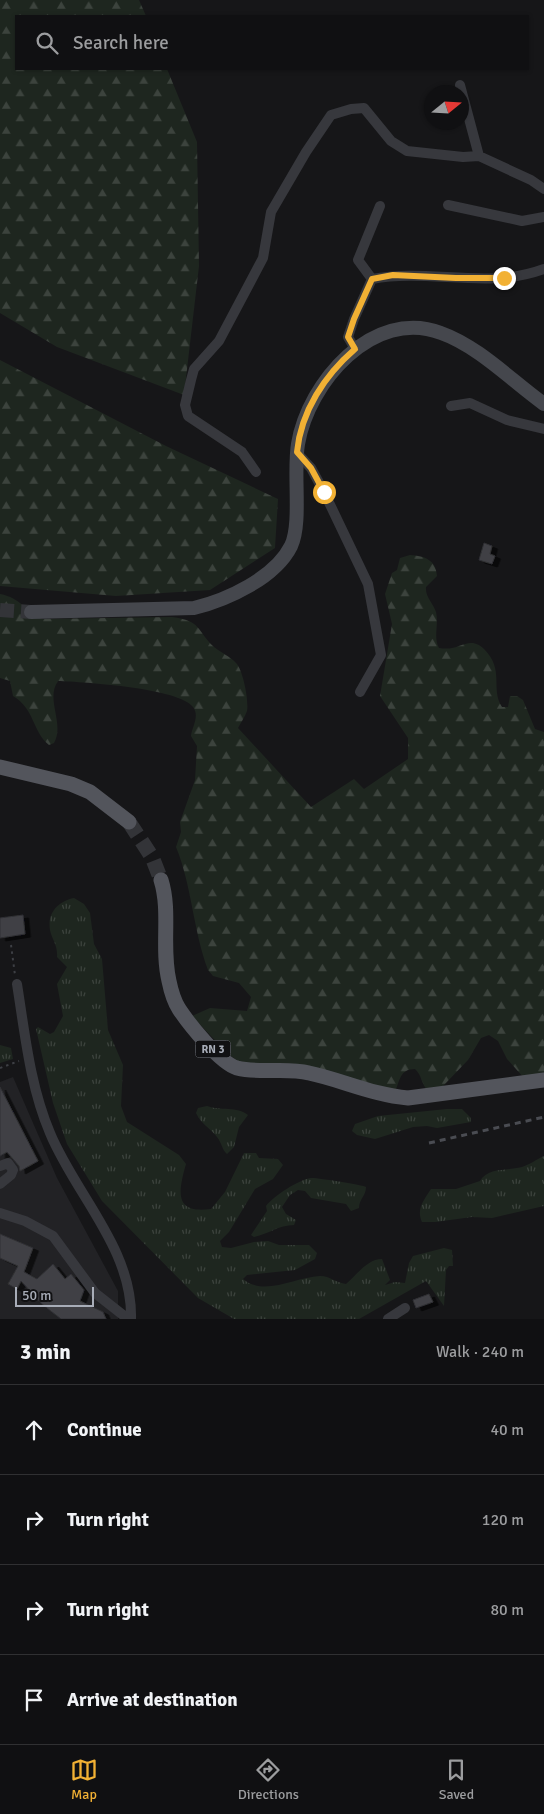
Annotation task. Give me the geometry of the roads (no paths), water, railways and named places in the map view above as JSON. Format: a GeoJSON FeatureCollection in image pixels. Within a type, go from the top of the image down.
{"type":"FeatureCollection","features":[{"type":"Feature","properties":{"kind":"main road"},"geometry":{"type":"LineString","coordinates":[[31,612],[194,608],[220,601],[244,589],[277,564],[292,544],[296,521],[297,452],[303,424],[319,388],[340,362],[355,349],[377,336],[396,330],[422,329],[441,332],[484,358],[544,404]]}},
{"type":"Feature","properties":{"kind":"main road"},"geometry":{"type":"LineString","coordinates":[[0,768],[71,784],[90,792],[129,822]]}},
{"type":"Feature","properties":{"kind":"main road","name":"RN 3"},"geometry":{"type":"LineString","coordinates":[[161,880],[166,895],[166,960],[173,996],[179,1009],[231,1066],[252,1070],[309,1073],[386,1096],[408,1098],[544,1080]]}},
{"type":"Feature","properties":{"kind":"street"},"geometry":{"type":"LineString","coordinates":[[256,472],[242,452],[188,416],[185,405],[194,369],[219,341],[263,258],[271,212],[306,152],[331,115],[351,109],[364,108],[391,141],[407,151],[463,157],[479,156],[531,180],[544,189]]}},
{"type":"Feature","properties":{"kind":"street"},"geometry":{"type":"LineString","coordinates":[[469,119],[479,156]]}},
{"type":"Feature","properties":{"kind":"street"},"geometry":{"type":"LineString","coordinates":[[448,205],[522,221],[544,217]]}},
{"type":"Feature","properties":{"kind":"street"},"geometry":{"type":"LineString","coordinates":[[372,279],[358,260],[380,206]]}},
{"type":"Feature","properties":{"kind":"street"},"geometry":{"type":"LineString","coordinates":[[372,279],[393,275],[504,278],[544,269]]}},
{"type":"Feature","properties":{"kind":"street"},"geometry":{"type":"LineString","coordinates":[[355,349],[348,337],[372,279]]}},
{"type":"Feature","properties":{"kind":"street"},"geometry":{"type":"LineString","coordinates":[[451,406],[470,403],[507,420],[544,429]]}},
{"type":"Feature","properties":{"kind":"street"},"geometry":{"type":"LineString","coordinates":[[297,452],[311,468],[320,484],[368,584],[381,655],[360,692]]}},
{"type":"Feature","properties":{"kind":"street"},"geometry":{"type":"LineString","coordinates":[[17,984],[28,1058],[46,1124],[55,1145],[113,1247],[127,1279],[130,1295],[130,1319]]}},
{"type":"Feature","properties":{"kind":"street"},"geometry":{"type":"LineString","coordinates":[[0,1166],[8,1163],[13,1170],[11,1175],[0,1184]]}},
{"type":"Feature","properties":{"kind":"street"},"geometry":{"type":"LineString","coordinates":[[0,1213],[25,1221],[53,1236],[95,1293],[130,1319]]}},
{"type":"Feature","properties":{"kind":"street"},"geometry":{"type":"LineString","coordinates":[[388,1319],[405,1308]]}},
{"type":"Feature","properties":{"kind":"tunnel"},"geometry":{"type":"LineString","coordinates":[[0,610],[31,612]]}},
{"type":"Feature","properties":{"kind":"tunnel"},"geometry":{"type":"LineString","coordinates":[[129,822],[152,857],[161,880]]}},
{"type":"Feature","properties":{"kind":"railway"},"geometry":{"type":"LineString","coordinates":[[429,1143],[544,1117]]}}]}
